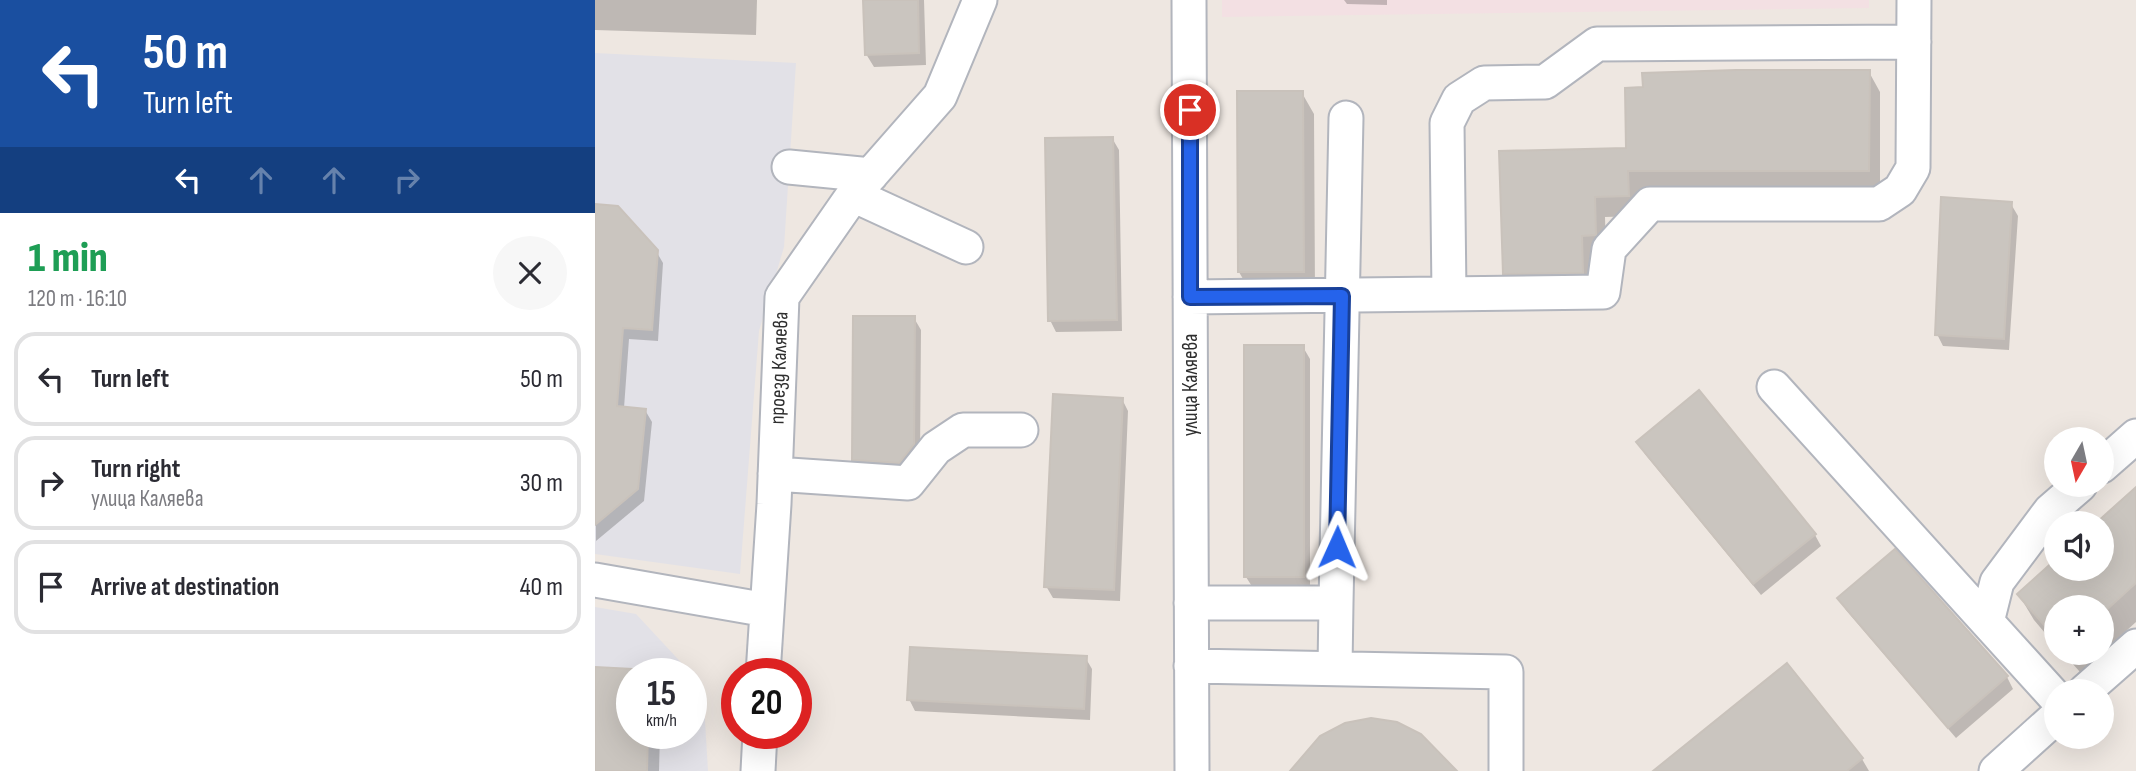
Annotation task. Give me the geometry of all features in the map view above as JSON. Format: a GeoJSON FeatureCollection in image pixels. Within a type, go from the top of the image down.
{"type":"FeatureCollection","features":[{"type":"Feature","properties":{"kind":"street","name":"проезд Каляева"},"geometry":{"type":"LineString","coordinates":[[764,658],[782,297],[862,185],[940,96],[980,0]]}},
{"type":"Feature","properties":{"kind":"street","name":"улица Каляева"},"geometry":{"type":"LineString","coordinates":[[1189,0],[1192,771]]}},
{"type":"Feature","properties":{"kind":"street"},"geometry":{"type":"LineString","coordinates":[[1190,297],[1604,292],[1609,249],[1650,204],[1879,204],[1901,190],[1913,168],[1914,0]]}},
{"type":"Feature","properties":{"kind":"street"},"geometry":{"type":"LineString","coordinates":[[1449,294],[1447,123],[1459,99],[1484,83],[1545,82],[1597,44],[1914,42]]}},
{"type":"Feature","properties":{"kind":"street"},"geometry":{"type":"LineString","coordinates":[[1335,668],[1346,118]]}},
{"type":"Feature","properties":{"kind":"street"},"geometry":{"type":"LineString","coordinates":[[789,167],[862,185],[966,247]]}},
{"type":"Feature","properties":{"kind":"street"},"geometry":{"type":"LineString","coordinates":[[1774,387],[2044,685]]}},
{"type":"Feature","properties":{"kind":"street"},"geometry":{"type":"LineString","coordinates":[[775,474],[908,483],[936,449],[963,430],[1021,430]]}},
{"type":"Feature","properties":{"kind":"street"},"geometry":{"type":"LineString","coordinates":[[2114,455],[2136,436]]}},
{"type":"Feature","properties":{"kind":"street"},"geometry":{"type":"LineString","coordinates":[[1987,622],[1997,582],[2050,511],[2066,497]]}},
{"type":"Feature","properties":{"kind":"street"},"geometry":{"type":"LineString","coordinates":[[595,580],[767,610]]}},
{"type":"Feature","properties":{"kind":"street"},"geometry":{"type":"LineString","coordinates":[[1191,603],[1336,603]]}},
{"type":"Feature","properties":{"kind":"street"},"geometry":{"type":"LineString","coordinates":[[2099,679],[2136,646]]}},
{"type":"Feature","properties":{"kind":"street"},"geometry":{"type":"LineString","coordinates":[[1191,666],[1506,672],[1506,771]]}},
{"type":"Feature","properties":{"kind":"street"},"geometry":{"type":"LineString","coordinates":[[1996,771],[2044,728]]}},
{"type":"Feature","properties":{"kind":"street"},"geometry":{"type":"LineString","coordinates":[[758,771],[759,749]]}},
{"type":"Feature","properties":{"kind":"shaded area"},"geometry":{"type":"Polygon","coordinates":[[[1222,0],[1869,0],[1869,8],[1222,17],[1222,0]]]}},
{"type":"Feature","properties":{"kind":"shaded area"},"geometry":{"type":"Polygon","coordinates":[[[595,53],[796,63],[784,247],[759,331],[740,574],[595,554],[595,53]]]}},
{"type":"Feature","properties":{"kind":"shaded area"},"geometry":{"type":"Polygon","coordinates":[[[595,607],[636,614],[677,658],[616,658],[616,749],[707,749],[708,771],[595,771],[595,607]]]}},
{"type":"Feature","properties":{"kind":"building"},"geometry":{"type":"Polygon","coordinates":[[[863,0],[918,0],[919,53],[865,55],[863,0]]]}},
{"type":"Feature","properties":{"kind":"building"},"geometry":{"type":"Polygon","coordinates":[[[1870,70],[1869,171],[1628,171],[1629,196],[1595,197],[1596,235],[1582,236],[1583,273],[1503,274],[1499,151],[1626,148],[1625,88],[1643,87],[1642,73],[1870,70]]]}},
{"type":"Feature","properties":{"kind":"building"},"geometry":{"type":"Polygon","coordinates":[[[1237,91],[1303,91],[1304,272],[1238,272],[1237,91]]]}},
{"type":"Feature","properties":{"kind":"building"},"geometry":{"type":"Polygon","coordinates":[[[1113,137],[1117,320],[1048,321],[1045,138],[1113,137]]]}},
{"type":"Feature","properties":{"kind":"building"},"geometry":{"type":"Polygon","coordinates":[[[1941,197],[2012,202],[2004,339],[1935,335],[1941,197]]]}},
{"type":"Feature","properties":{"kind":"building"},"geometry":{"type":"Polygon","coordinates":[[[595,204],[618,206],[658,250],[652,330],[623,328],[617,406],[646,409],[638,489],[595,525],[595,204]]]}},
{"type":"Feature","properties":{"kind":"building"},"geometry":{"type":"Polygon","coordinates":[[[853,316],[915,316],[914,444],[899,463],[852,460],[853,316]]]}},
{"type":"Feature","properties":{"kind":"building"},"geometry":{"type":"Polygon","coordinates":[[[1244,345],[1304,345],[1304,577],[1244,577],[1244,345]]]}},
{"type":"Feature","properties":{"kind":"building"},"geometry":{"type":"Polygon","coordinates":[[[1699,390],[1816,534],[1753,584],[1636,442],[1699,390]]]}},
{"type":"Feature","properties":{"kind":"building"},"geometry":{"type":"Polygon","coordinates":[[[1053,394],[1123,398],[1114,590],[1044,587],[1053,394]]]}},
{"type":"Feature","properties":{"kind":"building"},"geometry":{"type":"Polygon","coordinates":[[[2136,487],[2136,583],[2114,603],[2114,595],[2044,595],[2044,625],[2017,594],[2044,570],[2044,581],[2114,581],[2114,511],[2109,511],[2136,487]]]}},
{"type":"Feature","properties":{"kind":"building"},"geometry":{"type":"Polygon","coordinates":[[[1895,549],[2008,676],[1948,728],[1837,598],[1895,549]]]}},
{"type":"Feature","properties":{"kind":"building"},"geometry":{"type":"Polygon","coordinates":[[[910,647],[1087,656],[1084,709],[907,700],[910,647]]]}},
{"type":"Feature","properties":{"kind":"building"},"geometry":{"type":"Polygon","coordinates":[[[1787,663],[1863,758],[1847,771],[1653,771],[1787,663]]]}},
{"type":"Feature","properties":{"kind":"building"},"geometry":{"type":"Polygon","coordinates":[[[595,667],[616,668],[616,749],[648,749],[647,771],[595,771],[595,667]]]}},
{"type":"Feature","properties":{"kind":"building"},"geometry":{"type":"Polygon","coordinates":[[[1371,718],[1397,722],[1421,734],[1457,771],[1290,771],[1320,736],[1345,723],[1371,718]]]}},
{"type":"Feature","properties":{"kind":"route"},"geometry":{"type":"LineString","coordinates":[[1190,110],[1190,297],[1342,296],[1337,547]]}}]}
